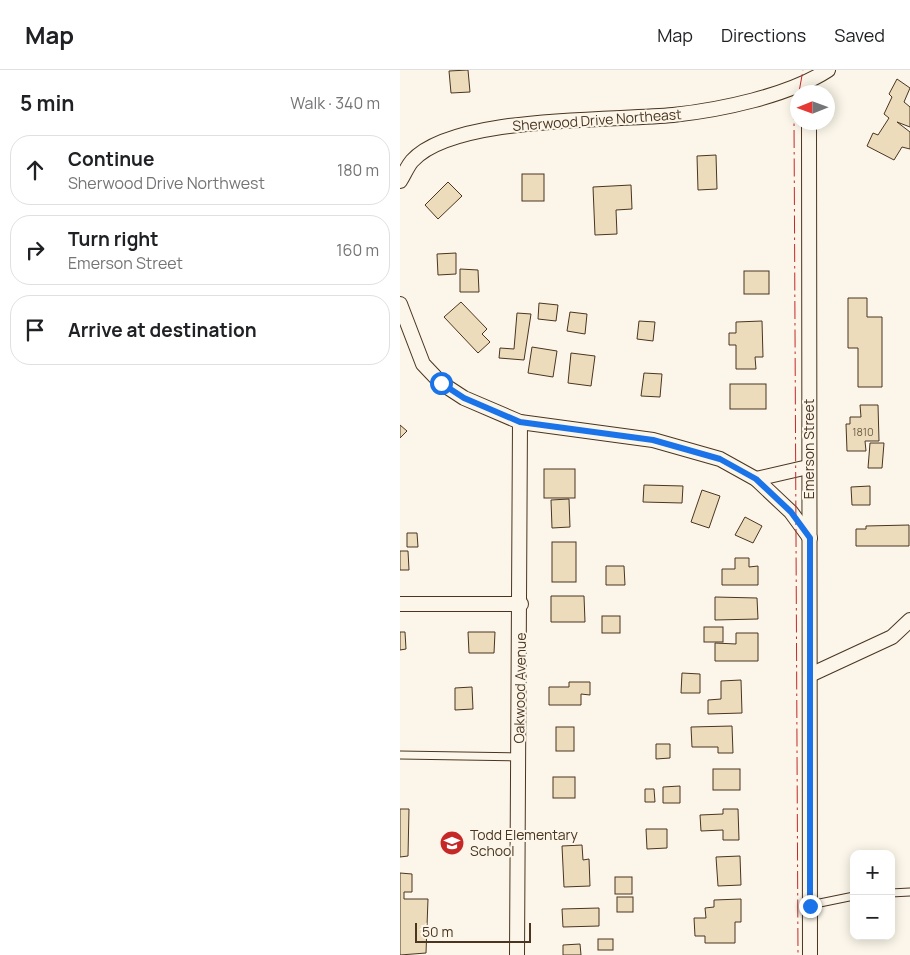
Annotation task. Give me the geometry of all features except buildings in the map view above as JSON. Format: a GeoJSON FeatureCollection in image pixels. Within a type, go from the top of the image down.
{"type":"FeatureCollection","features":[{"type":"Feature","properties":{"kind":"street","name":"Sherwood Drive Northeast"},"geometry":{"type":"LineString","coordinates":[[811,85],[828,70]]}},
{"type":"Feature","properties":{"kind":"street","name":"Sherwood Drive Northeast"},"geometry":{"type":"LineString","coordinates":[[400,181],[412,161],[434,146],[493,128],[706,111],[790,91]]}},
{"type":"Feature","properties":{"kind":"street","name":"Emerson Street"},"geometry":{"type":"LineString","coordinates":[[809,130],[810,955]]}},
{"type":"Feature","properties":{"kind":"street"},"geometry":{"type":"LineString","coordinates":[[400,304],[423,364],[441,383],[464,398],[520,422],[653,440],[720,459],[756,479],[791,512],[810,538]]}},
{"type":"Feature","properties":{"kind":"street","name":"Oakwood Avenue"},"geometry":{"type":"LineString","coordinates":[[517,955],[521,604],[520,422]]}},
{"type":"Feature","properties":{"kind":"street"},"geometry":{"type":"LineString","coordinates":[[756,479],[808,467]]}},
{"type":"Feature","properties":{"kind":"street"},"geometry":{"type":"LineString","coordinates":[[400,604],[521,604]]}},
{"type":"Feature","properties":{"kind":"street"},"geometry":{"type":"LineString","coordinates":[[810,675],[892,637],[910,620]]}},
{"type":"Feature","properties":{"kind":"lane"},"geometry":{"type":"LineString","coordinates":[[400,755],[519,757]]}},
{"type":"Feature","properties":{"kind":"lane"},"geometry":{"type":"LineString","coordinates":[[895,893],[910,892]]}},
{"type":"Feature","properties":{"kind":"lane"},"geometry":{"type":"LineString","coordinates":[[810,906],[850,897]]}},
{"type":"Feature","properties":{"kind":"power"},"geometry":{"type":"LineString","coordinates":[[800,85],[803,70]]}},
{"type":"Feature","properties":{"kind":"power"},"geometry":{"type":"LineString","coordinates":[[794,130],[798,955]]}},
{"type":"Feature","properties":{"kind":"place","name":"Todd Elementary School"},"geometry":{"type":"Point","coordinates":[452,843]}},
{"type":"Feature","properties":{"kind":"route"},"geometry":{"type":"LineString","coordinates":[[441,383],[464,398],[520,422],[653,440],[720,459],[756,479],[791,512],[810,538],[810,906]]}}]}
